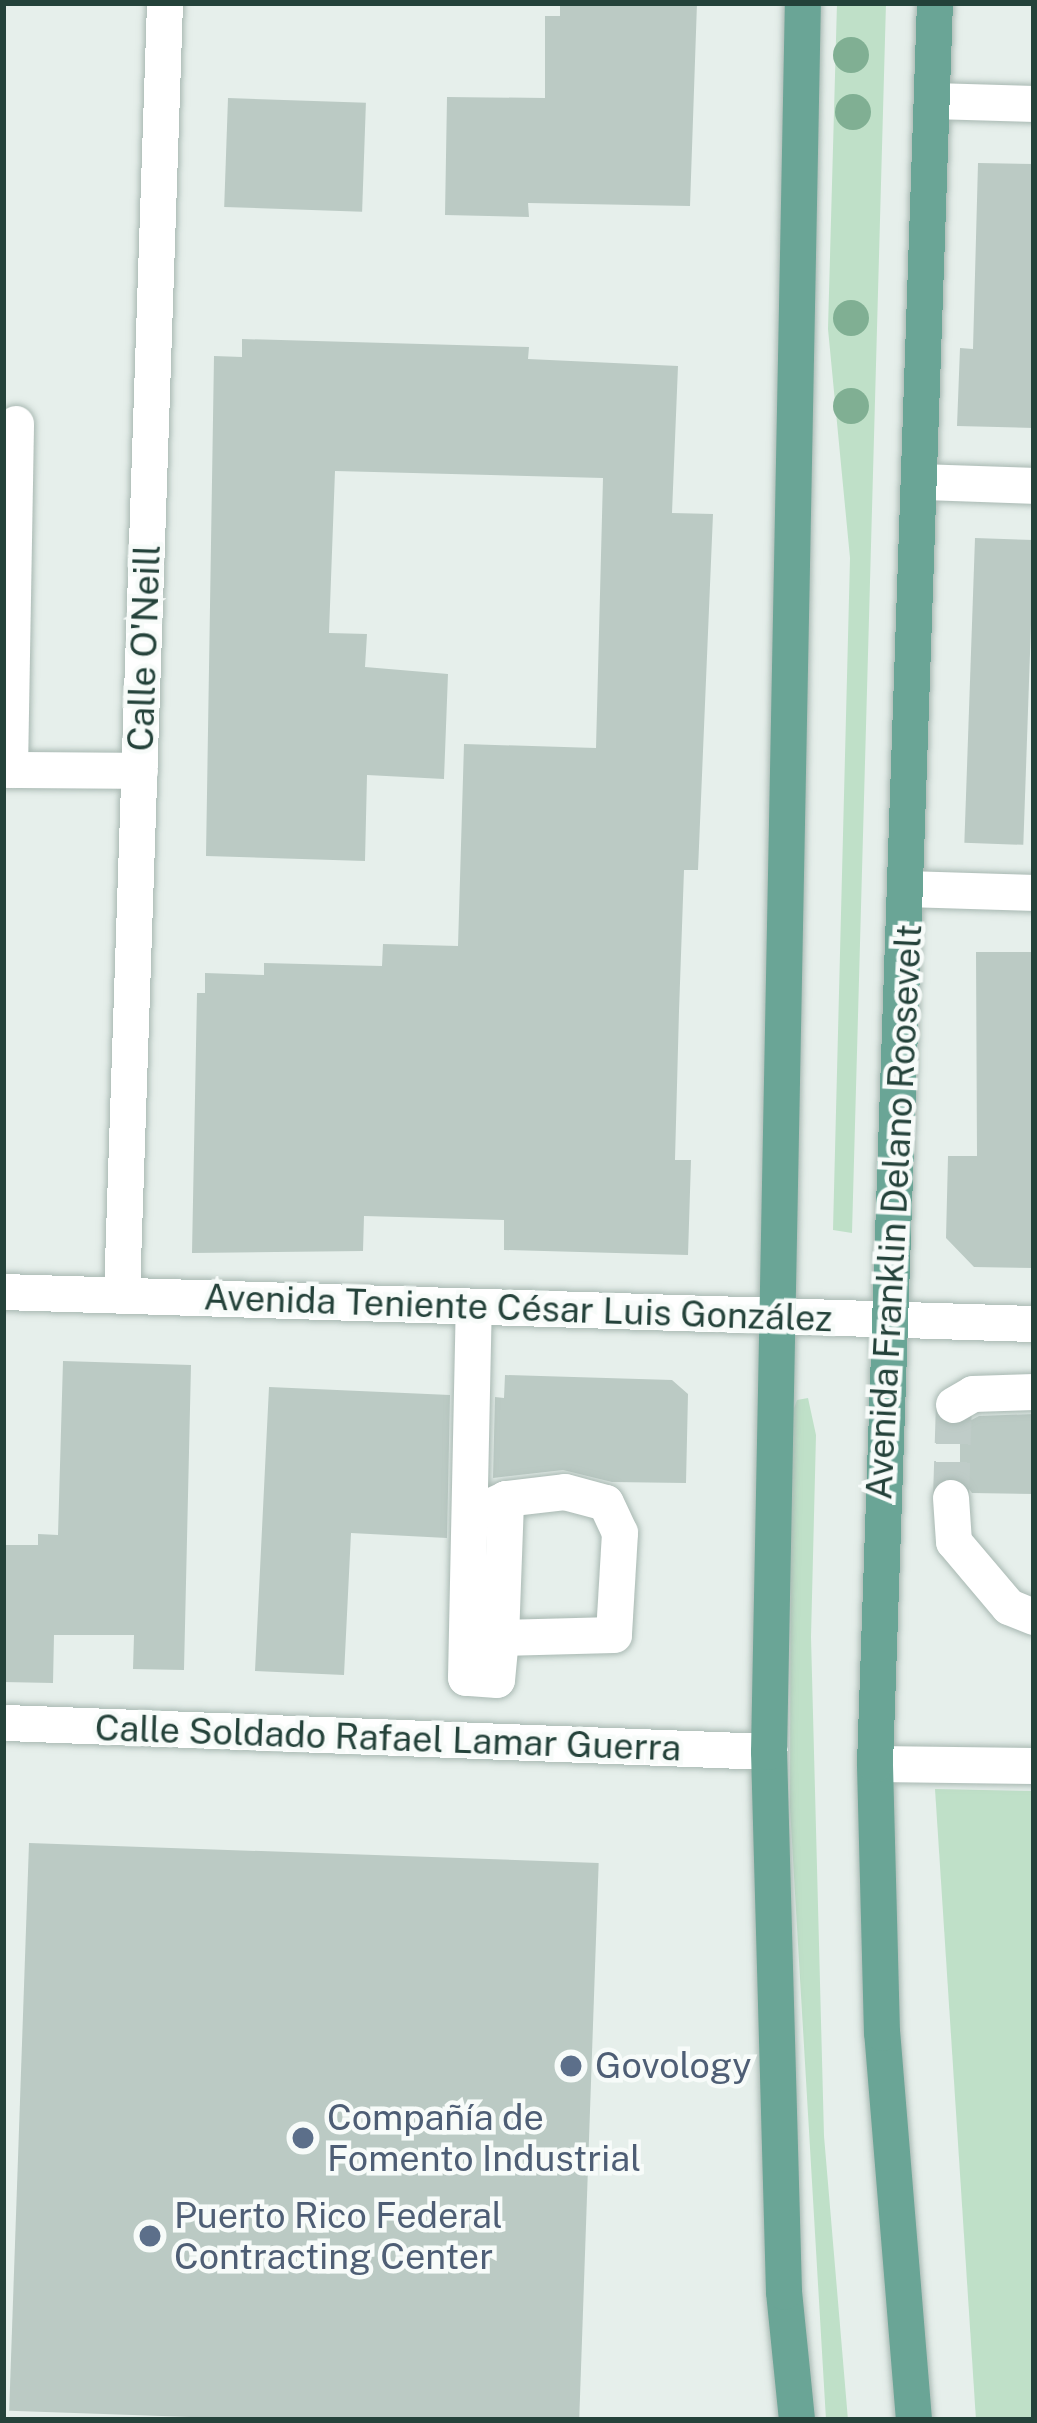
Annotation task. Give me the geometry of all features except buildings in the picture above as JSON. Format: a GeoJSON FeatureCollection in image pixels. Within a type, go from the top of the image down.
{"type":"FeatureCollection","features":[{"type":"Feature","properties":{"kind":"main road"},"geometry":{"type":"LineString","coordinates":[[797,2420],[784,2292],[769,1752],[803,3]]}},
{"type":"Feature","properties":{"kind":"main road","name":"Avenida Franklin Delano Roosevelt"},"geometry":{"type":"LineString","coordinates":[[914,2420],[882,2033],[875,1764],[883,1420],[894,1320],[935,3]]}},
{"type":"Feature","properties":{"kind":"street","name":"Calle O'Neill"},"geometry":{"type":"LineString","coordinates":[[122,1293],[165,3]]}},
{"type":"Feature","properties":{"kind":"street"},"geometry":{"type":"LineString","coordinates":[[934,101],[1034,104]]}},
{"type":"Feature","properties":{"kind":"street"},"geometry":{"type":"LineString","coordinates":[[16,424],[7,770],[140,771]]}},
{"type":"Feature","properties":{"kind":"street"},"geometry":{"type":"LineString","coordinates":[[922,482],[1034,486]]}},
{"type":"Feature","properties":{"kind":"street"},"geometry":{"type":"LineString","coordinates":[[908,889],[1034,893]]}},
{"type":"Feature","properties":{"kind":"street","name":"Avenida Teniente César Luis González"},"geometry":{"type":"LineString","coordinates":[[3,1292],[775,1320],[1034,1324]]}},
{"type":"Feature","properties":{"kind":"street"},"geometry":{"type":"LineString","coordinates":[[474,1307],[466,1678],[496,1680],[506,1499]]}},
{"type":"Feature","properties":{"kind":"street"},"geometry":{"type":"LineString","coordinates":[[953,1405],[973,1394],[1034,1392]]}},
{"type":"Feature","properties":{"kind":"street"},"geometry":{"type":"LineString","coordinates":[[472,1515],[506,1499],[565,1492],[606,1503],[620,1533],[614,1635],[501,1638]]}},
{"type":"Feature","properties":{"kind":"street"},"geometry":{"type":"LineString","coordinates":[[952,1498],[954,1542],[1009,1606],[1034,1617]]}},
{"type":"Feature","properties":{"kind":"street"},"geometry":{"type":"LineString","coordinates":[[481,1741],[482,1679]]}},
{"type":"Feature","properties":{"kind":"street","name":"Calle Soldado Rafael Lamar Guerra"},"geometry":{"type":"LineString","coordinates":[[7,1723],[769,1752]]}},
{"type":"Feature","properties":{"kind":"street"},"geometry":{"type":"LineString","coordinates":[[875,1764],[1034,1766]]}},
{"type":"Feature","properties":{"kind":"green space"},"geometry":{"type":"Polygon","coordinates":[[[837,3],[886,3],[852,1233],[833,1230],[850,558],[828,329],[837,3]]]}},
{"type":"Feature","properties":{"kind":"green space"},"geometry":{"type":"Polygon","coordinates":[[[808,1398],[816,1435],[811,1637],[824,2136],[848,2420],[826,2420],[790,1808],[791,1416],[797,1400],[808,1398]]]}},
{"type":"Feature","properties":{"kind":"green space"},"geometry":{"type":"Polygon","coordinates":[[[935,1789],[1034,1791],[1034,2420],[976,2420],[935,1789]]]}},
{"type":"Feature","properties":{"kind":"tunnel"},"geometry":{"type":"LineString","coordinates":[[951,1498],[954,1405]]}},
{"type":"Feature","properties":{"kind":"place","name":"Govology"},"geometry":{"type":"Point","coordinates":[571,2066]}},
{"type":"Feature","properties":{"kind":"place","name":"Compañía de Fomento Industrial"},"geometry":{"type":"Point","coordinates":[303,2138]}},
{"type":"Feature","properties":{"kind":"place","name":"Puerto Rico Federal Contracting Center"},"geometry":{"type":"Point","coordinates":[150,2236]}}]}
